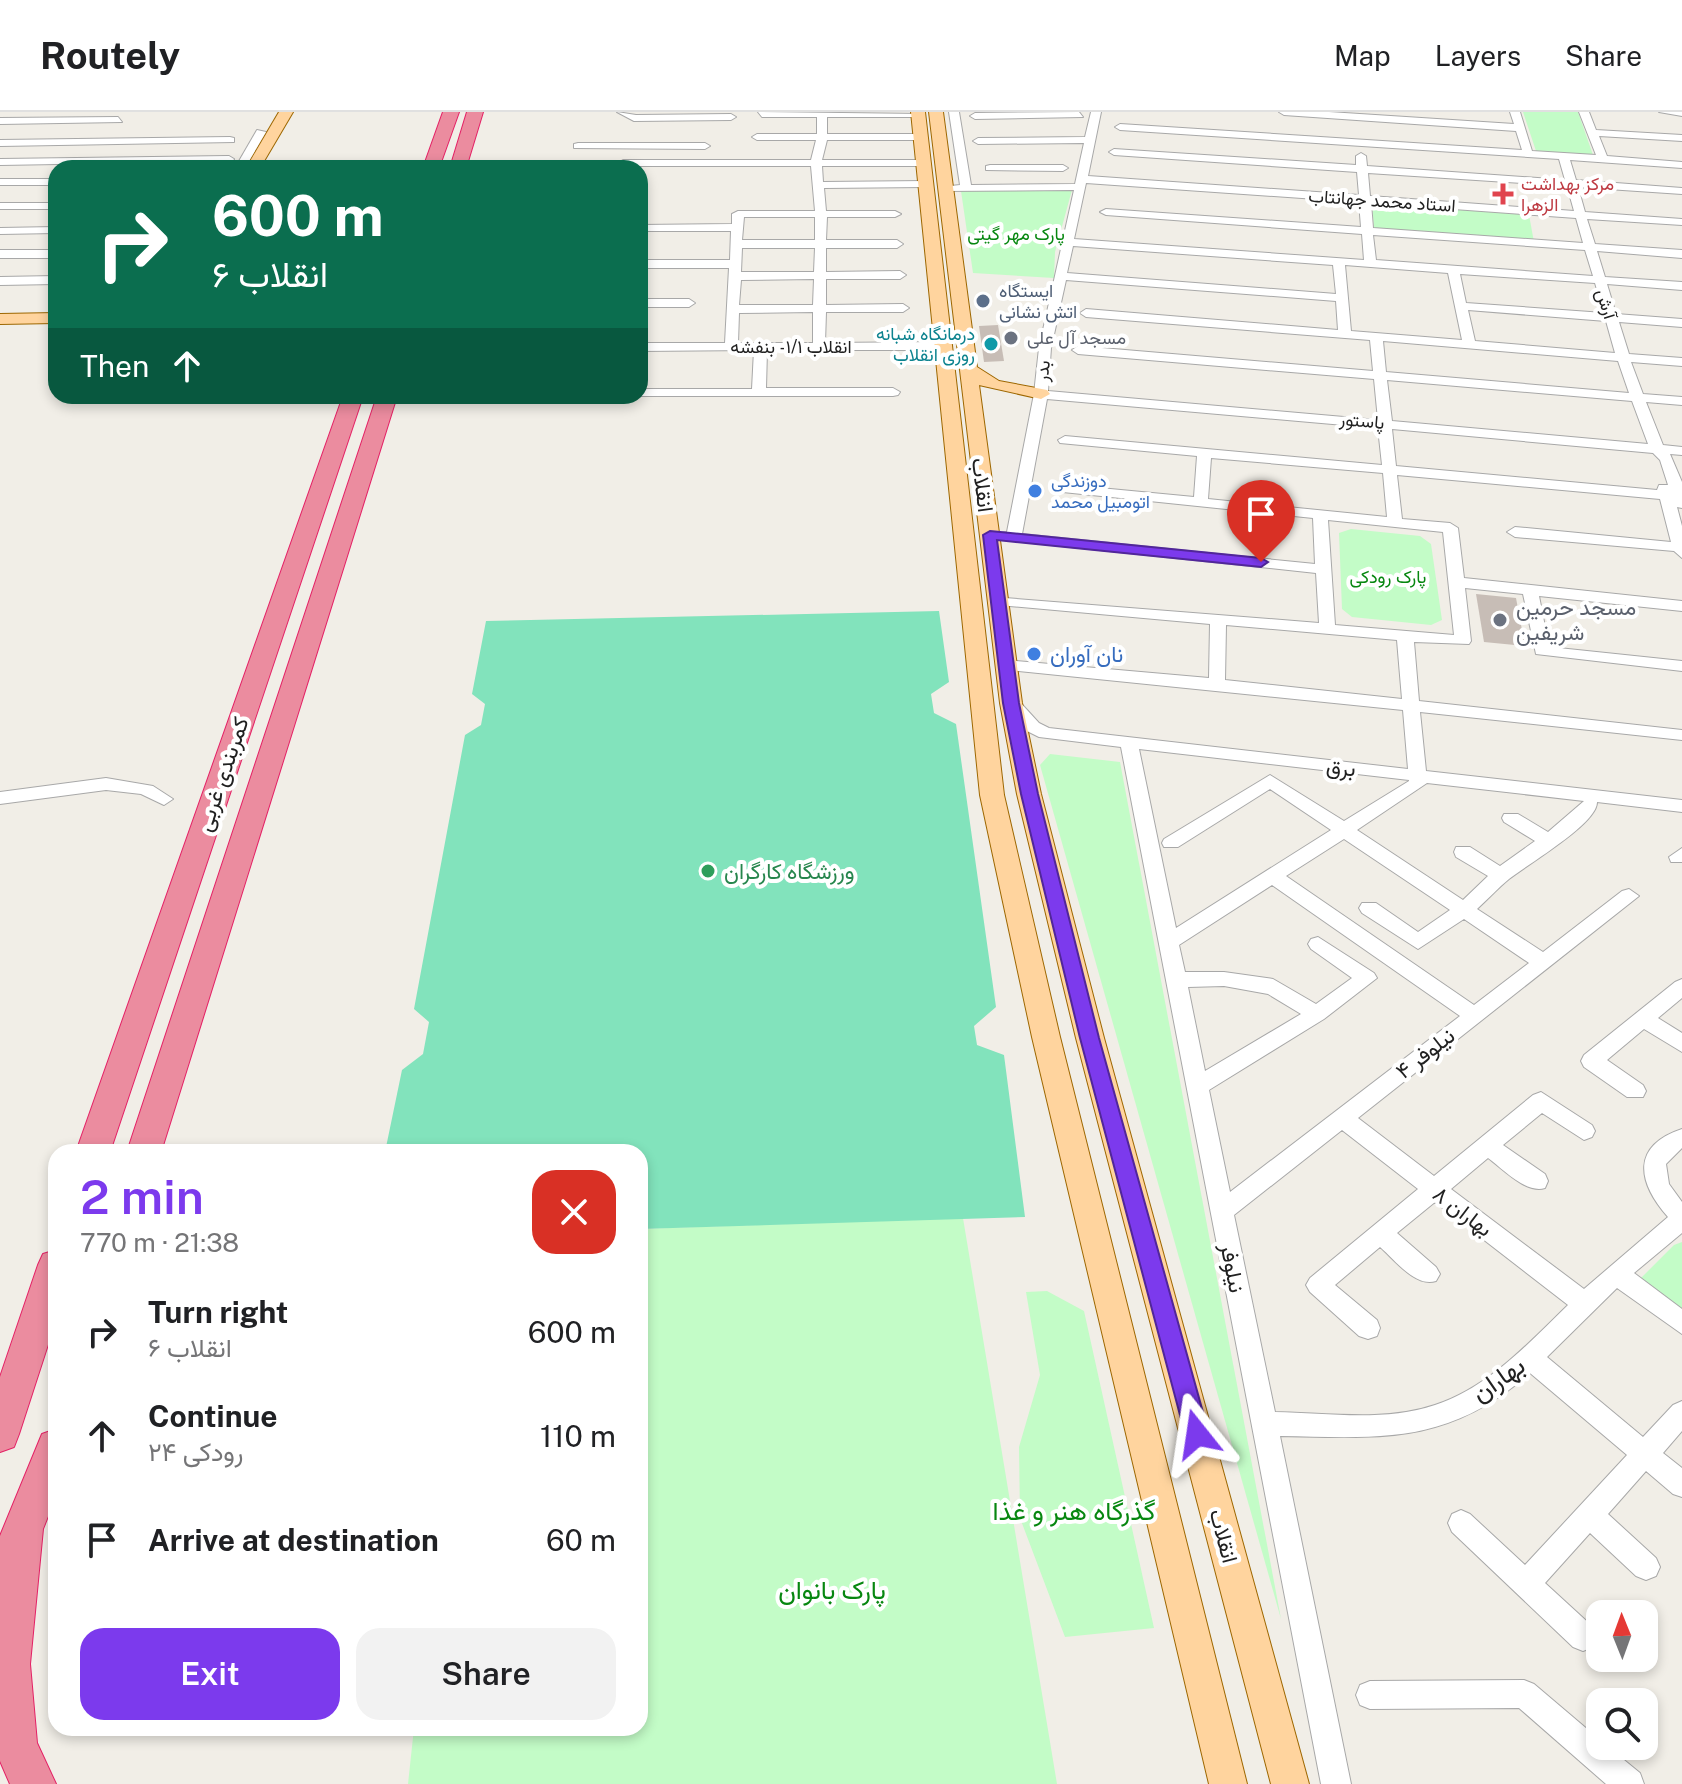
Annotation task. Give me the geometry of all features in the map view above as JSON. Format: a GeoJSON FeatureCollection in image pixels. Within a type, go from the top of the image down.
{"type":"FeatureCollection","features":[{"type":"Feature","properties":{"kind":"highway"},"geometry":{"type":"LineString","coordinates":[[460,160],[475,112]]}},
{"type":"Feature","properties":{"kind":"highway"},"geometry":{"type":"LineString","coordinates":[[433,160],[445,116]]}},
{"type":"Feature","properties":{"kind":"highway","name":"کمربندی غربی"},"geometry":{"type":"LineString","coordinates":[[96,1144],[350,404]]}},
{"type":"Feature","properties":{"kind":"highway","name":"کمربندی غربی"},"geometry":{"type":"LineString","coordinates":[[147,1144],[384,404]]}},
{"type":"Feature","properties":{"kind":"highway"},"geometry":{"type":"LineString","coordinates":[[0,1434],[48,1289]]}},
{"type":"Feature","properties":{"kind":"highway"},"geometry":{"type":"LineString","coordinates":[[0,1589],[48,1466]]}},
{"type":"Feature","properties":{"kind":"highway"},"geometry":{"type":"LineString","coordinates":[[23,1527],[8,1637],[7,1690],[14,1743],[34,1784]]}},
{"type":"Feature","properties":{"kind":"main road"},"geometry":{"type":"LineString","coordinates":[[258,160],[286,112]]}},
{"type":"Feature","properties":{"kind":"main road"},"geometry":{"type":"LineString","coordinates":[[289,138],[303,112]]}},
{"type":"Feature","properties":{"kind":"main road","name":"انقلاب"},"geometry":{"type":"LineString","coordinates":[[931,153],[942,346],[992,795],[1046,1037],[1228,1784]]}},
{"type":"Feature","properties":{"kind":"main road","name":"انقلاب"},"geometry":{"type":"LineString","coordinates":[[931,153],[973,405],[1002,536],[998,600],[1011,703],[1021,752],[1090,1038],[1290,1784]]}},
{"type":"Feature","properties":{"kind":"main road"},"geometry":{"type":"LineString","coordinates":[[0,310],[48,309]]}},
{"type":"Feature","properties":{"kind":"main road"},"geometry":{"type":"LineString","coordinates":[[0,319],[48,318]]}},
{"type":"Feature","properties":{"kind":"main road"},"geometry":{"type":"LineString","coordinates":[[969,369],[991,385],[1041,394]]}},
{"type":"Feature","properties":{"kind":"main road"},"geometry":{"type":"LineString","coordinates":[[973,405],[990,396],[1041,394]]}},
{"type":"Feature","properties":{"kind":"main road"},"geometry":{"type":"LineString","coordinates":[[1046,1037],[1090,1038]]}},
{"type":"Feature","properties":{"kind":"street"},"geometry":{"type":"LineString","coordinates":[[622,112],[634,118],[731,117]]}},
{"type":"Feature","properties":{"kind":"street"},"geometry":{"type":"LineString","coordinates":[[818,188],[931,153],[954,112]]}},
{"type":"Feature","properties":{"kind":"street","name":"بدر"},"geometry":{"type":"LineString","coordinates":[[1002,536],[1041,394],[1045,348],[1096,112]]}},
{"type":"Feature","properties":{"kind":"street"},"geometry":{"type":"LineString","coordinates":[[1284,112],[1358,114],[1520,128]]}},
{"type":"Feature","properties":{"kind":"street"},"geometry":{"type":"LineString","coordinates":[[1515,112],[1528,154]]}},
{"type":"Feature","properties":{"kind":"street"},"geometry":{"type":"LineString","coordinates":[[1584,112],[1603,159]]}},
{"type":"Feature","properties":{"kind":"street"},"geometry":{"type":"LineString","coordinates":[[1664,112],[1682,113]]}},
{"type":"Feature","properties":{"kind":"street"},"geometry":{"type":"LineString","coordinates":[[762,114],[822,113],[931,153]]}},
{"type":"Feature","properties":{"kind":"street"},"geometry":{"type":"LineString","coordinates":[[819,347],[821,215],[816,163],[822,137],[822,113]]}},
{"type":"Feature","properties":{"kind":"street"},"geometry":{"type":"LineString","coordinates":[[1034,114],[1042,141]]}},
{"type":"Feature","properties":{"kind":"street"},"geometry":{"type":"LineString","coordinates":[[1358,114],[1370,262]]}},
{"type":"Feature","properties":{"kind":"street"},"geometry":{"type":"LineString","coordinates":[[975,116],[1079,115]]}},
{"type":"Feature","properties":{"kind":"street"},"geometry":{"type":"LineString","coordinates":[[624,160],[634,118]]}},
{"type":"Feature","properties":{"kind":"street"},"geometry":{"type":"LineString","coordinates":[[0,121],[118,120]]}},
{"type":"Feature","properties":{"kind":"street"},"geometry":{"type":"LineString","coordinates":[[1120,127],[1682,165]]}},
{"type":"Feature","properties":{"kind":"street"},"geometry":{"type":"LineString","coordinates":[[245,160],[261,132]]}},
{"type":"Feature","properties":{"kind":"street"},"geometry":{"type":"LineString","coordinates":[[1593,133],[1682,138]]}},
{"type":"Feature","properties":{"kind":"street"},"geometry":{"type":"LineString","coordinates":[[1218,159],[1219,134]]}},
{"type":"Feature","properties":{"kind":"street"},"geometry":{"type":"LineString","coordinates":[[757,137],[822,137],[931,153]]}},
{"type":"Feature","properties":{"kind":"street"},"geometry":{"type":"LineString","coordinates":[[0,143],[230,140]]}},
{"type":"Feature","properties":{"kind":"street"},"geometry":{"type":"LineString","coordinates":[[978,141],[1090,140]]}},
{"type":"Feature","properties":{"kind":"street"},"geometry":{"type":"LineString","coordinates":[[157,160],[170,141]]}},
{"type":"Feature","properties":{"kind":"street"},"geometry":{"type":"LineString","coordinates":[[1019,141],[1026,168]]}},
{"type":"Feature","properties":{"kind":"street"},"geometry":{"type":"LineString","coordinates":[[578,146],[705,146]]}},
{"type":"Feature","properties":{"kind":"street"},"geometry":{"type":"LineString","coordinates":[[1114,152],[1682,191]]}},
{"type":"Feature","properties":{"kind":"street"},"geometry":{"type":"LineString","coordinates":[[648,166],[816,163],[931,153]]}},
{"type":"Feature","properties":{"kind":"street","name":"استاد محمد جهانتاب"},"geometry":{"type":"LineString","coordinates":[[931,153],[1081,183],[1682,222]]}},
{"type":"Feature","properties":{"kind":"street","name":"آرش"},"geometry":{"type":"LineString","coordinates":[[1563,156],[1623,357],[1657,449],[1667,459],[1682,504]]}},
{"type":"Feature","properties":{"kind":"street"},"geometry":{"type":"LineString","coordinates":[[214,160],[229,159]]}},
{"type":"Feature","properties":{"kind":"street"},"geometry":{"type":"LineString","coordinates":[[0,162],[48,163]]}},
{"type":"Feature","properties":{"kind":"street"},"geometry":{"type":"LineString","coordinates":[[990,168],[1063,168]]}},
{"type":"Feature","properties":{"kind":"street"},"geometry":{"type":"LineString","coordinates":[[0,182],[48,182]]}},
{"type":"Feature","properties":{"kind":"street"},"geometry":{"type":"LineString","coordinates":[[0,206],[48,206]]}},
{"type":"Feature","properties":{"kind":"street"},"geometry":{"type":"LineString","coordinates":[[1106,212],[1139,231],[1339,260],[1682,286]]}},
{"type":"Feature","properties":{"kind":"street"},"geometry":{"type":"LineString","coordinates":[[648,227],[821,215],[895,214]]}},
{"type":"Feature","properties":{"kind":"street"},"geometry":{"type":"LineString","coordinates":[[731,347],[738,221]]}},
{"type":"Feature","properties":{"kind":"street"},"geometry":{"type":"LineString","coordinates":[[0,231],[48,230]]}},
{"type":"Feature","properties":{"kind":"street"},"geometry":{"type":"LineString","coordinates":[[1068,242],[1139,231],[1368,231],[1682,254]]}},
{"type":"Feature","properties":{"kind":"street"},"geometry":{"type":"LineString","coordinates":[[737,244],[897,244]]}},
{"type":"Feature","properties":{"kind":"street"},"geometry":{"type":"LineString","coordinates":[[0,254],[48,254]]}},
{"type":"Feature","properties":{"kind":"street"},"geometry":{"type":"LineString","coordinates":[[1339,260],[1345,335]]}},
{"type":"Feature","properties":{"kind":"street"},"geometry":{"type":"LineString","coordinates":[[648,265],[820,276],[900,275]]}},
{"type":"Feature","properties":{"kind":"street"},"geometry":{"type":"LineString","coordinates":[[1453,269],[1469,345]]}},
{"type":"Feature","properties":{"kind":"street"},"geometry":{"type":"LineString","coordinates":[[1061,276],[1343,298]]}},
{"type":"Feature","properties":{"kind":"street"},"geometry":{"type":"LineString","coordinates":[[0,281],[48,280]]}},
{"type":"Feature","properties":{"kind":"street"},"geometry":{"type":"LineString","coordinates":[[648,303],[689,303]]}},
{"type":"Feature","properties":{"kind":"street"},"geometry":{"type":"LineString","coordinates":[[1461,306],[1682,323]]}},
{"type":"Feature","properties":{"kind":"street"},"geometry":{"type":"LineString","coordinates":[[733,309],[903,308]]}},
{"type":"Feature","properties":{"kind":"street"},"geometry":{"type":"LineString","coordinates":[[1086,313],[1205,342],[1380,376],[1682,401]]}},
{"type":"Feature","properties":{"kind":"street"},"geometry":{"type":"LineString","coordinates":[[1078,350],[1345,335],[1682,362]]}},
{"type":"Feature","properties":{"kind":"street"},"geometry":{"type":"LineString","coordinates":[[1376,337],[1395,522]]}},
{"type":"Feature","properties":{"kind":"street","name":"انقلاب ۱/۱ - بنفشه"},"geometry":{"type":"LineString","coordinates":[[648,347],[942,346]]}},
{"type":"Feature","properties":{"kind":"street"},"geometry":{"type":"LineString","coordinates":[[759,392],[761,347]]}},
{"type":"Feature","properties":{"kind":"street"},"geometry":{"type":"LineString","coordinates":[[648,393],[893,392]]}},
{"type":"Feature","properties":{"kind":"street","name":"پاستور"},"geometry":{"type":"LineString","coordinates":[[1041,394],[1682,451]]}},
{"type":"Feature","properties":{"kind":"street"},"geometry":{"type":"LineString","coordinates":[[1065,440],[1666,495]]}},
{"type":"Feature","properties":{"kind":"street","name":"آرش"},"geometry":{"type":"LineString","coordinates":[[1657,449],[1655,457],[1681,550]]}},
{"type":"Feature","properties":{"kind":"street"},"geometry":{"type":"LineString","coordinates":[[1201,501],[1204,454]]}},
{"type":"Feature","properties":{"kind":"street"},"geometry":{"type":"LineString","coordinates":[[998,600],[1463,641],[1450,528],[1058,488]]}},
{"type":"Feature","properties":{"kind":"street"},"geometry":{"type":"LineString","coordinates":[[1320,514],[1327,629]]}},
{"type":"Feature","properties":{"kind":"street"},"geometry":{"type":"LineString","coordinates":[[1515,532],[1681,550]]}},
{"type":"Feature","properties":{"kind":"street"},"geometry":{"type":"LineString","coordinates":[[1002,536],[1323,569]]}},
{"type":"Feature","properties":{"kind":"street"},"geometry":{"type":"LineString","coordinates":[[1456,582],[1682,606]]}},
{"type":"Feature","properties":{"kind":"street"},"geometry":{"type":"LineString","coordinates":[[1530,590],[1542,651],[1682,666]]}},
{"type":"Feature","properties":{"kind":"street"},"geometry":{"type":"LineString","coordinates":[[1217,684],[1218,621]]}},
{"type":"Feature","properties":{"kind":"street"},"geometry":{"type":"LineString","coordinates":[[1167,943],[1418,780],[1405,636]]}},
{"type":"Feature","properties":{"kind":"street"},"geometry":{"type":"LineString","coordinates":[[1006,665],[1217,684],[1682,735]]}},
{"type":"Feature","properties":{"kind":"street","name":"برق"},"geometry":{"type":"LineString","coordinates":[[1011,703],[1033,727],[1045,733],[1128,747],[1289,769],[1682,806]]}},
{"type":"Feature","properties":{"kind":"street","name":"برق"},"geometry":{"type":"LineString","coordinates":[[1021,752],[1044,741],[1128,747],[1682,814]]}},
{"type":"Feature","properties":{"kind":"street","name":"نیلوفر"},"geometry":{"type":"LineString","coordinates":[[1128,747],[1336,1784]]}},
{"type":"Feature","properties":{"kind":"street"},"geometry":{"type":"LineString","coordinates":[[1171,843],[1289,769]]}},
{"type":"Feature","properties":{"kind":"street"},"geometry":{"type":"LineString","coordinates":[[1270,781],[1543,962]]}},
{"type":"Feature","properties":{"kind":"street"},"geometry":{"type":"LineString","coordinates":[[0,798],[112,785],[151,790],[164,799]]}},
{"type":"Feature","properties":{"kind":"street"},"geometry":{"type":"LineString","coordinates":[[1369,908],[1418,942],[1464,910],[1501,875],[1549,841],[1590,805]]}},
{"type":"Feature","properties":{"kind":"street"},"geometry":{"type":"LineString","coordinates":[[1511,818],[1549,841]]}},
{"type":"Feature","properties":{"kind":"street"},"geometry":{"type":"LineString","coordinates":[[1463,852],[1501,875]]}},
{"type":"Feature","properties":{"kind":"street"},"geometry":{"type":"LineString","coordinates":[[1273,876],[1474,1015]]}},
{"type":"Feature","properties":{"kind":"street","name":"نیلوفر ۴"},"geometry":{"type":"LineString","coordinates":[[1222,1211],[1629,896]]}},
{"type":"Feature","properties":{"kind":"street"},"geometry":{"type":"LineString","coordinates":[[1196,1087],[1317,1014],[1367,978],[1318,944]]}},
{"type":"Feature","properties":{"kind":"street"},"geometry":{"type":"LineString","coordinates":[[1175,980],[1238,982],[1273,987],[1317,1014]]}},
{"type":"Feature","properties":{"kind":"street"},"geometry":{"type":"LineString","coordinates":[[1635,1091],[1592,1061],[1682,987]]}},
{"type":"Feature","properties":{"kind":"street"},"geometry":{"type":"LineString","coordinates":[[1643,1018],[1682,1044]]}},
{"type":"Feature","properties":{"kind":"street"},"geometry":{"type":"LineString","coordinates":[[1368,1328],[1318,1285],[1541,1101],[1584,1131]]}},
{"type":"Feature","properties":{"kind":"street","name":"بهاران ۸"},"geometry":{"type":"LineString","coordinates":[[1342,1118],[1585,1304]]}},
{"type":"Feature","properties":{"kind":"street"},"geometry":{"type":"LineString","coordinates":[[1682,1138],[1666,1145],[1657,1157],[1654,1171],[1657,1187],[1682,1218]]}},
{"type":"Feature","properties":{"kind":"street"},"geometry":{"type":"LineString","coordinates":[[1487,1145],[1537,1181]]}},
{"type":"Feature","properties":{"kind":"street","name":"بهاران"},"geometry":{"type":"LineString","coordinates":[[1265,1424],[1391,1423],[1435,1418],[1478,1396],[1530,1358],[1616,1273],[1682,1218]]}},
{"type":"Feature","properties":{"kind":"street"},"geometry":{"type":"LineString","coordinates":[[1380,1233],[1428,1274]]}},
{"type":"Feature","properties":{"kind":"street"},"geometry":{"type":"LineString","coordinates":[[1616,1273],[1682,1323]]}},
{"type":"Feature","properties":{"kind":"street"},"geometry":{"type":"LineString","coordinates":[[1530,1358],[1682,1485]]}},
{"type":"Feature","properties":{"kind":"street"},"geometry":{"type":"LineString","coordinates":[[1526,1584],[1682,1413]]}},
{"type":"Feature","properties":{"kind":"street"},"geometry":{"type":"LineString","coordinates":[[1590,1515],[1646,1567]]}},
{"type":"Feature","properties":{"kind":"street"},"geometry":{"type":"LineString","coordinates":[[1461,1523],[1583,1637]]}},
{"type":"Feature","properties":{"kind":"street"},"geometry":{"type":"LineString","coordinates":[[1370,1695],[1524,1694],[1629,1784]]}},
{"type":"Feature","properties":{"kind":"green space"},"geometry":{"type":"Polygon","coordinates":[[[1523,112],[1578,112],[1593,155],[1536,151],[1523,112]]]}},
{"type":"Feature","properties":{"kind":"green space","name":"پارک مهر گیتی"},"geometry":{"type":"Polygon","coordinates":[[[1072,190],[1055,252],[1054,278],[973,273],[961,191],[1072,190]]]}},
{"type":"Feature","properties":{"kind":"green space"},"geometry":{"type":"Polygon","coordinates":[[[1372,203],[1529,215],[1534,242],[1374,229],[1372,203]]]}},
{"type":"Feature","properties":{"kind":"green space","name":"پارک رودکی"},"geometry":{"type":"Polygon","coordinates":[[[1351,529],[1420,536],[1431,544],[1442,620],[1431,625],[1352,617],[1342,609],[1339,533],[1351,529]]]}},
{"type":"Feature","properties":{"kind":"green space","name":"ورزشگاه کارگران"},"geometry":{"type":"Polygon","coordinates":[[[939,611],[949,682],[931,694],[934,713],[956,724],[996,1007],[974,1026],[977,1045],[1004,1055],[1025,1217],[648,1229],[648,1144],[387,1144],[402,1070],[423,1054],[429,1022],[414,1009],[465,735],[481,725],[485,704],[472,694],[486,621],[939,611]]]}},
{"type":"Feature","properties":{"kind":"green space"},"geometry":{"type":"Polygon","coordinates":[[[1050,754],[1120,762],[1281,1619],[1040,765],[1050,754]]]}},
{"type":"Feature","properties":{"kind":"green space","name":"پارک بانوان"},"geometry":{"type":"Polygon","coordinates":[[[963,1218],[1057,1784],[408,1784],[413,1736],[648,1736],[648,1229],[963,1218]]]}},
{"type":"Feature","properties":{"kind":"green space"},"geometry":{"type":"Polygon","coordinates":[[[1682,1242],[1682,1311],[1639,1280],[1674,1245],[1682,1242]]]}},
{"type":"Feature","properties":{"kind":"green space","name":"گذرگاه هنر و غذا"},"geometry":{"type":"Polygon","coordinates":[[[1047,1291],[1084,1311],[1154,1628],[1065,1637],[1020,1518],[1019,1447],[1040,1375],[1026,1292],[1047,1291]]]}},
{"type":"Feature","properties":{"kind":"building","name":"درمانگاه شبانه روزی انقلاب"},"geometry":{"type":"Polygon","coordinates":[[[998,325],[1004,361],[984,362],[979,326],[998,325]]]}},
{"type":"Feature","properties":{"kind":"building","name":"مسجد حرمین شریفین"},"geometry":{"type":"Polygon","coordinates":[[[1476,594],[1516,598],[1525,646],[1484,642],[1476,594]]]}},
{"type":"Feature","properties":{"kind":"place","name":"مرکز بهداشت الزهرا"},"geometry":{"type":"Point","coordinates":[1503,194]}},
{"type":"Feature","properties":{"kind":"place","name":"ایستگاه اتش نشانی"},"geometry":{"type":"Point","coordinates":[983,301]}},
{"type":"Feature","properties":{"kind":"place","name":"مسجد آل علی"},"geometry":{"type":"Point","coordinates":[1011,338]}},
{"type":"Feature","properties":{"kind":"place","name":"درمانگاه شبانه روزی انقلاب"},"geometry":{"type":"Point","coordinates":[991,344]}},
{"type":"Feature","properties":{"kind":"place","name":"دوزندگی اتومبیل محمد"},"geometry":{"type":"Point","coordinates":[1035,491]}},
{"type":"Feature","properties":{"kind":"place","name":"مسجد حرمین شریفین"},"geometry":{"type":"Point","coordinates":[1500,620]}},
{"type":"Feature","properties":{"kind":"place","name":"نان آوران"},"geometry":{"type":"Point","coordinates":[1034,654]}},
{"type":"Feature","properties":{"kind":"place","name":"ورزشگاه کارگران"},"geometry":{"type":"Point","coordinates":[708,871]}},
{"type":"Feature","properties":{"kind":"route"},"geometry":{"type":"LineString","coordinates":[[1197,1434],[1090,1038],[1029,794],[1011,703],[990,535],[1261,562]]}}]}
